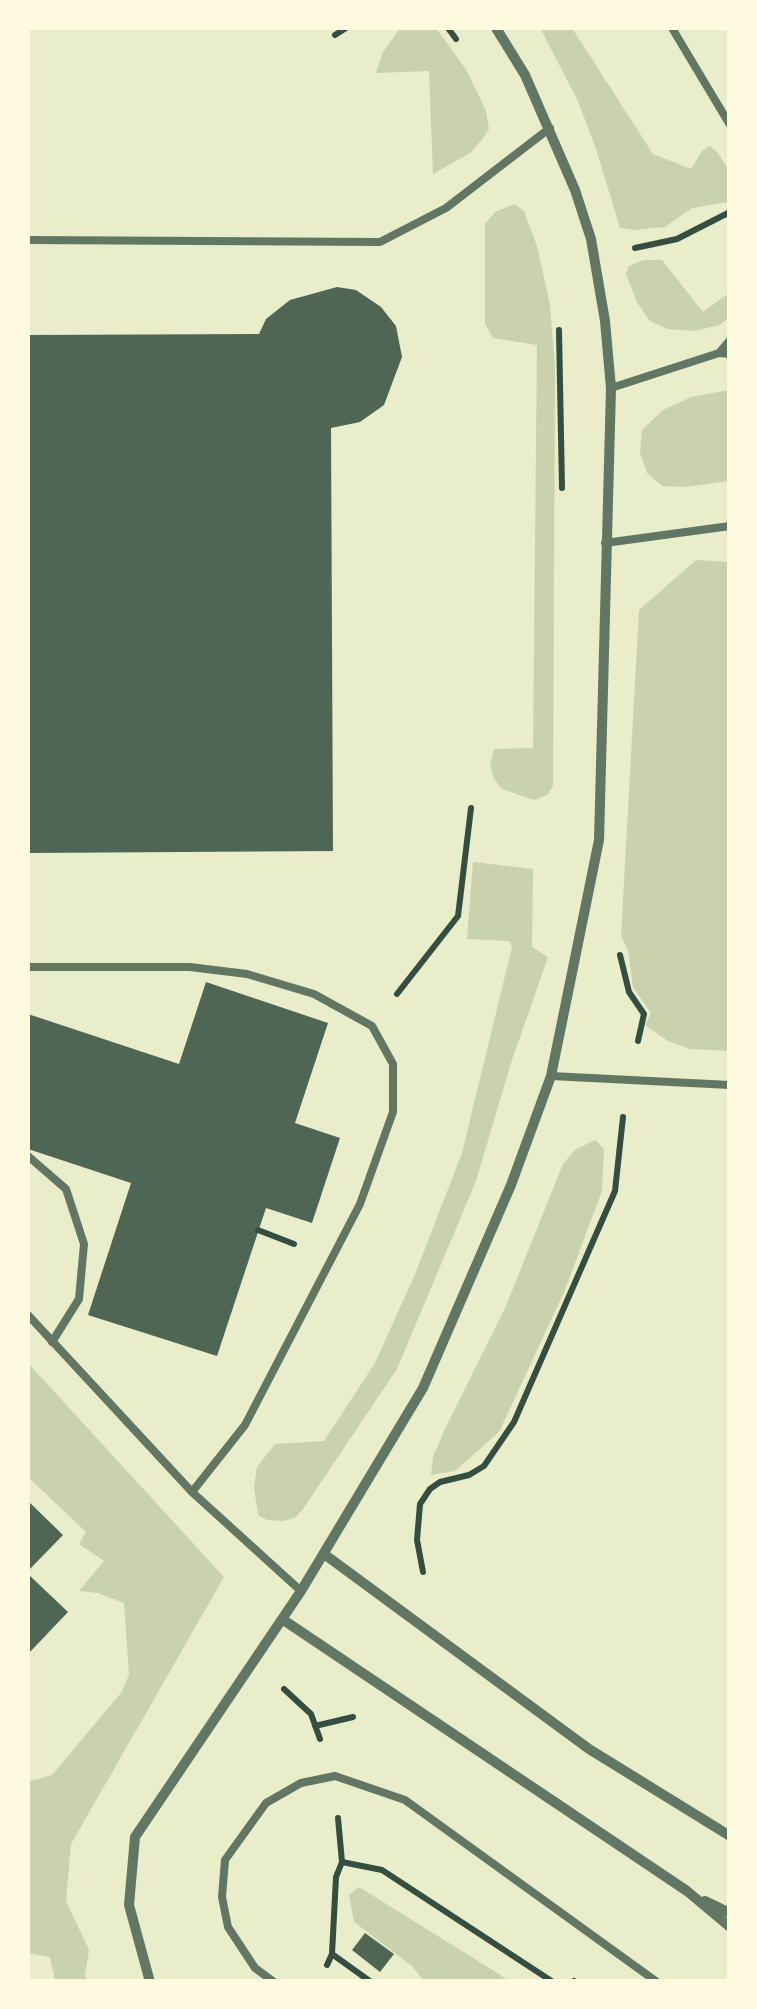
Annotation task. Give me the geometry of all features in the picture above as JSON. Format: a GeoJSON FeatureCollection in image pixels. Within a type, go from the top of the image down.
{"type":"FeatureCollection","features":[{"type":"Feature","properties":{"kind":"street"},"geometry":{"type":"LineString","coordinates":[[150,1982],[129,1905],[136,1837],[301,1591],[423,1388],[511,1185],[551,1076],[599,840],[611,388],[605,321],[594,258],[575,190],[525,75],[496,28]]}},
{"type":"Feature","properties":{"kind":"street"},"geometry":{"type":"LineString","coordinates":[[324,1554],[589,1748],[730,1836]]}},
{"type":"Feature","properties":{"kind":"street"},"geometry":{"type":"LineString","coordinates":[[282,1618],[687,1891],[730,1927]]}},
{"type":"Feature","properties":{"kind":"street"},"geometry":{"type":"LineString","coordinates":[[687,1891],[730,1913]]}},
{"type":"Feature","properties":{"kind":"lane"},"geometry":{"type":"LineString","coordinates":[[672,28],[730,125]]}},
{"type":"Feature","properties":{"kind":"lane"},"geometry":{"type":"LineString","coordinates":[[28,240],[380,242],[446,208],[550,128]]}},
{"type":"Feature","properties":{"kind":"lane"},"geometry":{"type":"LineString","coordinates":[[611,388],[724,353],[730,340]]}},
{"type":"Feature","properties":{"kind":"lane"},"geometry":{"type":"LineString","coordinates":[[605,543],[730,526]]}},
{"type":"Feature","properties":{"kind":"lane"},"geometry":{"type":"LineString","coordinates":[[28,967],[190,968],[247,974],[314,994],[372,1026],[392,1064],[392,1112],[360,1204],[244,1425],[192,1492]]}},
{"type":"Feature","properties":{"kind":"lane"},"geometry":{"type":"LineString","coordinates":[[551,1076],[730,1085]]}},
{"type":"Feature","properties":{"kind":"lane"},"geometry":{"type":"LineString","coordinates":[[28,1156],[66,1190],[84,1244],[79,1299],[52,1342]]}},
{"type":"Feature","properties":{"kind":"lane"},"geometry":{"type":"LineString","coordinates":[[28,1315],[192,1492],[301,1591]]}},
{"type":"Feature","properties":{"kind":"lane"},"geometry":{"type":"LineString","coordinates":[[274,1982],[255,1968],[228,1927],[222,1897],[226,1860],[266,1802],[301,1783],[335,1776],[405,1800],[657,1982]]}},
{"type":"Feature","properties":{"kind":"path"},"geometry":{"type":"LineString","coordinates":[[334,35],[346,28]]}},
{"type":"Feature","properties":{"kind":"path"},"geometry":{"type":"LineString","coordinates":[[594,258],[664,244],[730,212]]}},
{"type":"Feature","properties":{"kind":"path"},"geometry":{"type":"LineString","coordinates":[[559,326],[562,492]]}},
{"type":"Feature","properties":{"kind":"path"},"geometry":{"type":"LineString","coordinates":[[372,1026],[458,916],[472,808]]}},
{"type":"Feature","properties":{"kind":"path"},"geometry":{"type":"LineString","coordinates":[[622,956],[629,992],[644,1014]]}},
{"type":"Feature","properties":{"kind":"path"},"geometry":{"type":"LineString","coordinates":[[428,1580],[416,1540],[420,1504],[430,1488],[440,1482],[469,1475],[484,1466],[514,1422],[615,1191],[619,1145]]}},
{"type":"Feature","properties":{"kind":"path"},"geometry":{"type":"LineString","coordinates":[[327,1965],[332,1954],[336,1877],[342,1862],[340,1832]]}},
{"type":"Feature","properties":{"kind":"path"},"geometry":{"type":"LineString","coordinates":[[342,1862],[382,1870],[552,1981]]}},
{"type":"Feature","properties":{"kind":"path"},"geometry":{"type":"LineString","coordinates":[[332,1954],[371,1982]]}},
{"type":"Feature","properties":{"kind":"green space"},"geometry":{"type":"Polygon","coordinates":[[[400,28],[436,28],[467,71],[486,111],[489,129],[483,138],[470,153],[433,174],[429,71],[376,73],[383,52],[400,28]]]}},
{"type":"Feature","properties":{"kind":"green space"},"geometry":{"type":"Polygon","coordinates":[[[540,28],[572,28],[653,154],[691,169],[702,151],[710,146],[717,152],[729,170],[729,202],[692,208],[665,227],[620,228],[578,101],[540,28]]]}},
{"type":"Feature","properties":{"kind":"green space"},"geometry":{"type":"Polygon","coordinates":[[[514,204],[524,211],[537,246],[550,305],[555,368],[553,786],[547,795],[534,800],[502,789],[490,765],[494,749],[533,748],[537,345],[493,338],[485,324],[485,224],[495,212],[514,204]]]}},
{"type":"Feature","properties":{"kind":"green space"},"geometry":{"type":"Polygon","coordinates":[[[644,260],[662,260],[703,312],[729,293],[729,318],[695,331],[668,329],[650,321],[626,274],[629,266],[644,260]]]}},
{"type":"Feature","properties":{"kind":"green space"},"geometry":{"type":"Polygon","coordinates":[[[729,390],[729,481],[662,486],[647,473],[640,453],[642,430],[663,410],[691,397],[729,390]]]}},
{"type":"Feature","properties":{"kind":"green space"},"geometry":{"type":"Polygon","coordinates":[[[696,560],[729,562],[729,1051],[690,1049],[668,1041],[645,1025],[651,1013],[633,987],[628,950],[621,936],[639,610],[696,560]]]}},
{"type":"Feature","properties":{"kind":"green space"},"geometry":{"type":"Polygon","coordinates":[[[473,862],[533,869],[532,947],[548,957],[476,1181],[397,1369],[303,1509],[296,1517],[284,1521],[267,1520],[258,1515],[254,1487],[257,1467],[275,1444],[324,1441],[375,1363],[416,1272],[462,1153],[512,947],[509,941],[467,939],[473,862]]]}},
{"type":"Feature","properties":{"kind":"green space"},"geometry":{"type":"Polygon","coordinates":[[[595,1140],[604,1149],[602,1191],[565,1290],[499,1432],[455,1471],[431,1475],[433,1457],[444,1431],[506,1306],[563,1164],[575,1150],[595,1140]]]}},
{"type":"Feature","properties":{"kind":"green space"},"geometry":{"type":"Polygon","coordinates":[[[28,1363],[224,1577],[71,1844],[66,1901],[89,1950],[85,1976],[88,1981],[55,1981],[50,1957],[28,1953],[28,1782],[52,1775],[121,1693],[129,1675],[124,1603],[79,1591],[104,1561],[79,1544],[86,1532],[28,1477],[28,1363]]]}},
{"type":"Feature","properties":{"kind":"green space"},"geometry":{"type":"Polygon","coordinates":[[[359,1887],[509,1981],[424,1981],[412,1966],[354,1922],[349,1895],[359,1887]]]}},
{"type":"Feature","properties":{"kind":"building"},"geometry":{"type":"Polygon","coordinates":[[[337,287],[356,290],[381,307],[396,326],[402,357],[384,405],[360,422],[331,428],[333,851],[28,853],[28,335],[259,334],[266,319],[290,300],[337,287]]]}},
{"type":"Feature","properties":{"kind":"building"},"geometry":{"type":"Polygon","coordinates":[[[206,982],[328,1023],[295,1123],[340,1138],[312,1223],[266,1208],[217,1356],[88,1315],[131,1183],[28,1149],[28,1014],[179,1064],[206,982]]]}},
{"type":"Feature","properties":{"kind":"building"},"geometry":{"type":"Polygon","coordinates":[[[28,1501],[63,1535],[28,1571],[28,1501]]]}},
{"type":"Feature","properties":{"kind":"building"},"geometry":{"type":"Polygon","coordinates":[[[28,1574],[68,1612],[28,1654],[28,1574]]]}},
{"type":"Feature","properties":{"kind":"building"},"geometry":{"type":"Polygon","coordinates":[[[365,1933],[394,1954],[380,1972],[352,1950],[365,1933]]]}}]}
